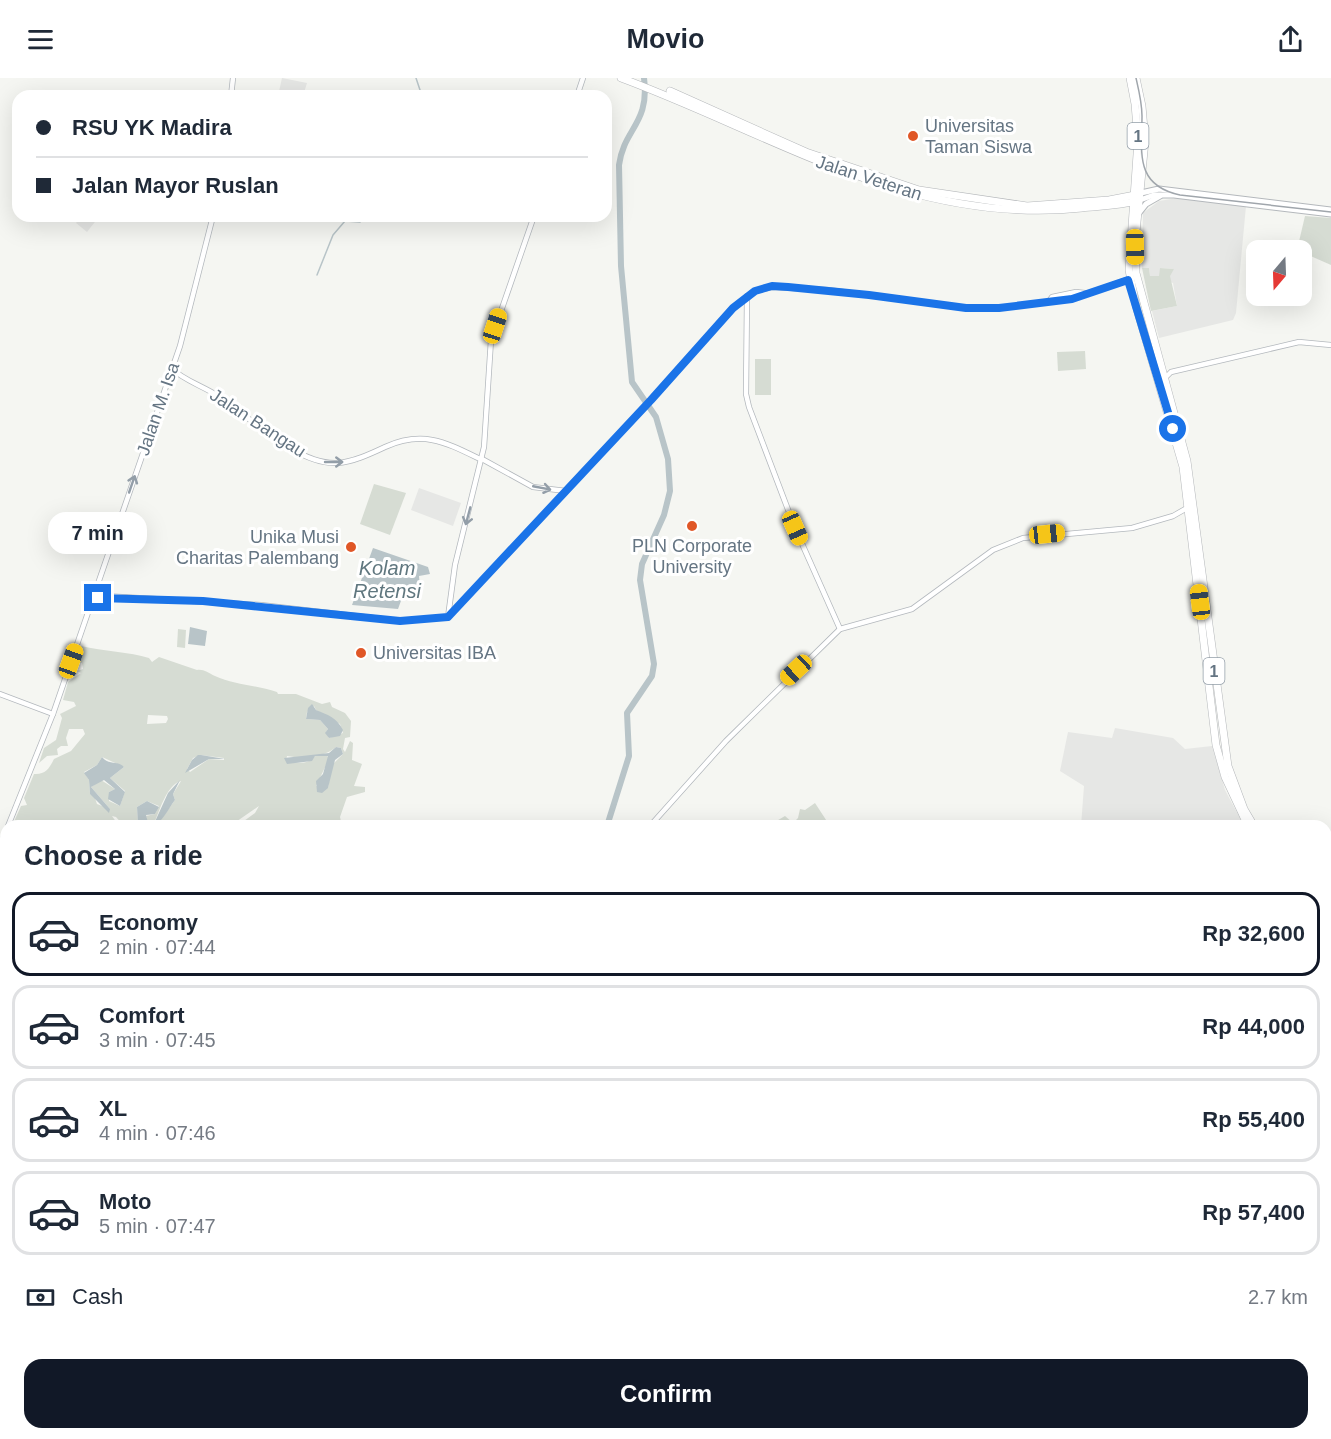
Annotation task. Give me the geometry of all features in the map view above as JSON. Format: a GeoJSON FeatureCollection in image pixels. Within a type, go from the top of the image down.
{"type":"FeatureCollection","features":[{"type":"Feature","properties":{"kind":"highway","name":"Jalan Veteran"},"geometry":{"type":"LineString","coordinates":[[621,78],[654,87],[806,152],[919,190],[1027,206],[1137,198]]}},
{"type":"Feature","properties":{"kind":"highway","name":"Jalan Veteran"},"geometry":{"type":"LineString","coordinates":[[634,78],[642,83]]}},
{"type":"Feature","properties":{"kind":"highway","name":"1"},"geometry":{"type":"LineString","coordinates":[[1130,78],[1138,134],[1136,273],[1192,504],[1220,762],[1234,801],[1245,820]]}},
{"type":"Feature","properties":{"kind":"highway","name":"1"},"geometry":{"type":"LineString","coordinates":[[1136,78],[1144,124],[1128,261],[1128,282],[1162,382]]}},
{"type":"Feature","properties":{"kind":"highway","name":"Jalan Veteran"},"geometry":{"type":"LineString","coordinates":[[654,87],[826,166],[898,191],[946,201],[1027,212],[1123,204],[1137,198]]}},
{"type":"Feature","properties":{"kind":"highway"},"geometry":{"type":"LineString","coordinates":[[1123,204],[1129,211],[1128,282]]}},
{"type":"Feature","properties":{"kind":"highway","name":"1"},"geometry":{"type":"LineString","coordinates":[[1213,693],[1227,766],[1250,820]]}},
{"type":"Feature","properties":{"kind":"main road"},"geometry":{"type":"LineString","coordinates":[[1137,198],[1159,189],[1331,210]]}},
{"type":"Feature","properties":{"kind":"main road"},"geometry":{"type":"LineString","coordinates":[[1138,214],[1150,201],[1164,195]]}},
{"type":"Feature","properties":{"kind":"main road"},"geometry":{"type":"LineString","coordinates":[[1137,198],[1164,195],[1331,214]]}},
{"type":"Feature","properties":{"kind":"street","name":"Jalan M. Isa"},"geometry":{"type":"LineString","coordinates":[[10,820],[53,714],[170,371],[192,302],[212,222]]}},
{"type":"Feature","properties":{"kind":"street"},"geometry":{"type":"LineString","coordinates":[[448,617],[452,576],[485,441],[491,340],[532,222]]}},
{"type":"Feature","properties":{"kind":"street"},"geometry":{"type":"LineString","coordinates":[[92,599],[105,596],[261,605],[400,621],[448,617],[651,400],[733,308],[747,296],[772,286],[869,295],[966,308],[999,308],[1050,301],[1052,297],[1085,293],[1128,282]]}},
{"type":"Feature","properties":{"kind":"street"},"geometry":{"type":"LineString","coordinates":[[747,296],[746,394],[749,407],[795,528],[840,628]]}},
{"type":"Feature","properties":{"kind":"street"},"geometry":{"type":"LineString","coordinates":[[1162,382],[1168,373],[1299,342],[1331,345]]}},
{"type":"Feature","properties":{"kind":"street","name":"Jalan Bangau"},"geometry":{"type":"LineString","coordinates":[[170,371],[216,395],[290,447],[318,460],[338,463],[396,442],[420,437],[448,444],[533,487],[566,491]]}},
{"type":"Feature","properties":{"kind":"street"},"geometry":{"type":"LineString","coordinates":[[655,820],[726,741],[840,628],[912,609],[993,550],[1023,538],[1142,526],[1173,516],[1192,504]]}},
{"type":"Feature","properties":{"kind":"street"},"geometry":{"type":"LineString","coordinates":[[95,589],[105,596]]}},
{"type":"Feature","properties":{"kind":"street"},"geometry":{"type":"LineString","coordinates":[[0,694],[53,714]]}},
{"type":"Feature","properties":{"kind":"shaded area"},"geometry":{"type":"Polygon","coordinates":[[[282,78],[307,83],[305,90],[279,90],[282,78]]]}},
{"type":"Feature","properties":{"kind":"shaded area"},"geometry":{"type":"Polygon","coordinates":[[[1177,198],[1246,206],[1236,313],[1233,320],[1159,338],[1152,311],[1177,306],[1173,283],[1170,282],[1170,272],[1174,269],[1160,268],[1160,276],[1150,276],[1149,268],[1142,268],[1143,213],[1159,201],[1177,198]]]}},
{"type":"Feature","properties":{"kind":"shaded area"},"geometry":{"type":"Polygon","coordinates":[[[1305,216],[1331,218],[1331,265],[1312,257],[1312,240],[1299,240],[1305,216]]]}},
{"type":"Feature","properties":{"kind":"shaded area"},"geometry":{"type":"Polygon","coordinates":[[[77,222],[95,222],[87,232],[77,222]]]}},
{"type":"Feature","properties":{"kind":"shaded area"},"geometry":{"type":"Polygon","coordinates":[[[1142,268],[1149,268],[1150,276],[1159,276],[1160,268],[1174,269],[1170,276],[1177,306],[1151,311],[1142,268]]]}},
{"type":"Feature","properties":{"kind":"shaded area"},"geometry":{"type":"Polygon","coordinates":[[[1085,351],[1086,369],[1058,371],[1057,352],[1085,351]]]}},
{"type":"Feature","properties":{"kind":"shaded area"},"geometry":{"type":"Polygon","coordinates":[[[755,359],[771,359],[771,395],[755,395],[755,359]]]}},
{"type":"Feature","properties":{"kind":"shaded area"},"geometry":{"type":"Polygon","coordinates":[[[374,484],[406,493],[390,535],[360,524],[374,484]]]}},
{"type":"Feature","properties":{"kind":"shaded area"},"geometry":{"type":"Polygon","coordinates":[[[419,488],[461,503],[453,526],[411,510],[419,488]]]}},
{"type":"Feature","properties":{"kind":"shaded area"},"geometry":{"type":"Polygon","coordinates":[[[178,629],[186,630],[185,648],[177,647],[178,629]]]}},
{"type":"Feature","properties":{"kind":"shaded area"},"geometry":{"type":"Polygon","coordinates":[[[81,646],[142,656],[149,658],[152,662],[159,657],[222,679],[278,694],[296,694],[322,704],[330,702],[332,707],[345,713],[351,721],[350,737],[345,738],[343,749],[345,752],[350,741],[353,743],[352,760],[362,764],[354,786],[365,787],[365,792],[347,797],[341,820],[245,820],[255,813],[259,806],[239,820],[160,820],[175,800],[173,794],[181,781],[167,794],[156,820],[147,820],[146,816],[155,814],[159,806],[147,801],[137,807],[138,820],[119,820],[112,816],[115,820],[15,820],[21,806],[27,805],[24,798],[34,774],[45,772],[54,759],[71,751],[85,734],[83,729],[69,729],[66,738],[68,746],[61,746],[57,749],[58,755],[47,756],[39,763],[44,748],[56,740],[62,718],[60,714],[76,706],[74,702],[63,700],[68,682],[81,673],[77,671],[83,669],[82,663],[76,661],[81,646]],[[314,706],[307,712],[306,719],[320,720],[328,729],[326,732],[329,738],[343,733],[340,724],[316,710],[314,706]],[[148,715],[147,724],[166,723],[168,719],[167,716],[148,715]],[[336,747],[315,756],[327,755],[329,759],[316,786],[328,788],[332,765],[343,754],[341,748],[336,747]],[[200,755],[193,758],[187,769],[190,772],[209,759],[224,760],[224,758],[200,755]],[[287,756],[286,761],[302,763],[315,756],[287,756]],[[102,757],[97,765],[84,772],[89,780],[90,794],[94,795],[97,804],[110,809],[91,787],[101,780],[115,789],[109,792],[109,801],[120,806],[125,791],[110,778],[124,767],[102,757]]]}},
{"type":"Feature","properties":{"kind":"shaded area"},"geometry":{"type":"Polygon","coordinates":[[[1115,728],[1173,738],[1185,749],[1212,746],[1225,790],[1241,820],[1081,820],[1084,786],[1060,771],[1068,732],[1112,738],[1115,728]]]}},
{"type":"Feature","properties":{"kind":"shaded area"},"geometry":{"type":"Polygon","coordinates":[[[815,803],[826,820],[796,820],[800,809],[805,810],[815,803]]]}},
{"type":"Feature","properties":{"kind":"shaded area"},"geometry":{"type":"Polygon","coordinates":[[[785,816],[790,820],[778,820],[785,816]]]}},
{"type":"Feature","properties":{"kind":"water","name":"Kolam Retensi"},"geometry":{"type":"Polygon","coordinates":[[[373,548],[428,567],[430,574],[419,576],[420,587],[402,598],[398,609],[352,605],[373,548]]]}},
{"type":"Feature","properties":{"kind":"water"},"geometry":{"type":"Polygon","coordinates":[[[190,627],[207,631],[205,646],[188,644],[190,627]]]}},
{"type":"Feature","properties":{"kind":"water"},"geometry":{"type":"Polygon","coordinates":[[[312,704],[316,710],[338,722],[343,730],[340,736],[329,738],[325,733],[328,729],[320,720],[306,719],[308,708],[312,704]]]}},
{"type":"Feature","properties":{"kind":"water"},"geometry":{"type":"Polygon","coordinates":[[[336,747],[341,748],[343,754],[335,760],[328,788],[322,793],[317,792],[316,781],[323,774],[328,756],[315,756],[312,761],[287,764],[284,758],[329,753],[336,747]]]}},
{"type":"Feature","properties":{"kind":"water"},"geometry":{"type":"Polygon","coordinates":[[[198,755],[225,759],[209,759],[185,773],[192,760],[198,755]]]}},
{"type":"Feature","properties":{"kind":"water"},"geometry":{"type":"Polygon","coordinates":[[[102,757],[124,767],[110,778],[125,792],[120,806],[108,799],[109,792],[115,789],[104,780],[91,787],[110,809],[109,813],[90,794],[89,780],[84,773],[97,765],[102,757]]]}},
{"type":"Feature","properties":{"kind":"water"},"geometry":{"type":"Polygon","coordinates":[[[180,780],[173,794],[175,800],[162,819],[156,820],[168,793],[180,780]]]}},
{"type":"Feature","properties":{"kind":"water"},"geometry":{"type":"Polygon","coordinates":[[[147,801],[159,807],[155,814],[146,815],[147,820],[138,820],[137,807],[147,801]]]}},
{"type":"Feature","properties":{"kind":"waterway"},"geometry":{"type":"LineString","coordinates":[[416,78],[420,90]]}},
{"type":"Feature","properties":{"kind":"waterway"},"geometry":{"type":"LineString","coordinates":[[609,820],[629,756],[627,713],[652,676],[654,664],[640,580],[642,564],[664,515],[670,491],[668,459],[656,417],[632,382],[621,266],[619,165],[626,142],[643,106],[644,78]]}},
{"type":"Feature","properties":{"kind":"waterway"},"geometry":{"type":"LineString","coordinates":[[317,275],[333,235],[344,222]]}},
{"type":"Feature","properties":{"kind":"tram line"},"geometry":{"type":"LineString","coordinates":[[1136,78],[1141,106],[1142,154],[1148,175],[1155,184],[1180,195],[1331,212]]}},
{"type":"Feature","properties":{"kind":"place","name":"Universitas Taman Siswa"},"geometry":{"type":"Point","coordinates":[913,136]}},
{"type":"Feature","properties":{"kind":"place","name":"PLN Corporate University"},"geometry":{"type":"Point","coordinates":[692,526]}},
{"type":"Feature","properties":{"kind":"place","name":"Unika Musi Charitas Palembang"},"geometry":{"type":"Point","coordinates":[351,547]}},
{"type":"Feature","properties":{"kind":"place","name":"Universitas IBA"},"geometry":{"type":"Point","coordinates":[361,653]}},
{"type":"Feature","properties":{"kind":"route"},"geometry":{"type":"LineString","coordinates":[[98,598],[105,596],[261,605],[400,621],[448,617],[527,535],[733,308],[755,291],[772,286],[829,290],[940,306],[999,308],[1080,297],[1085,293],[1128,280],[1131,283],[1155,373],[1173,429]]}}]}
